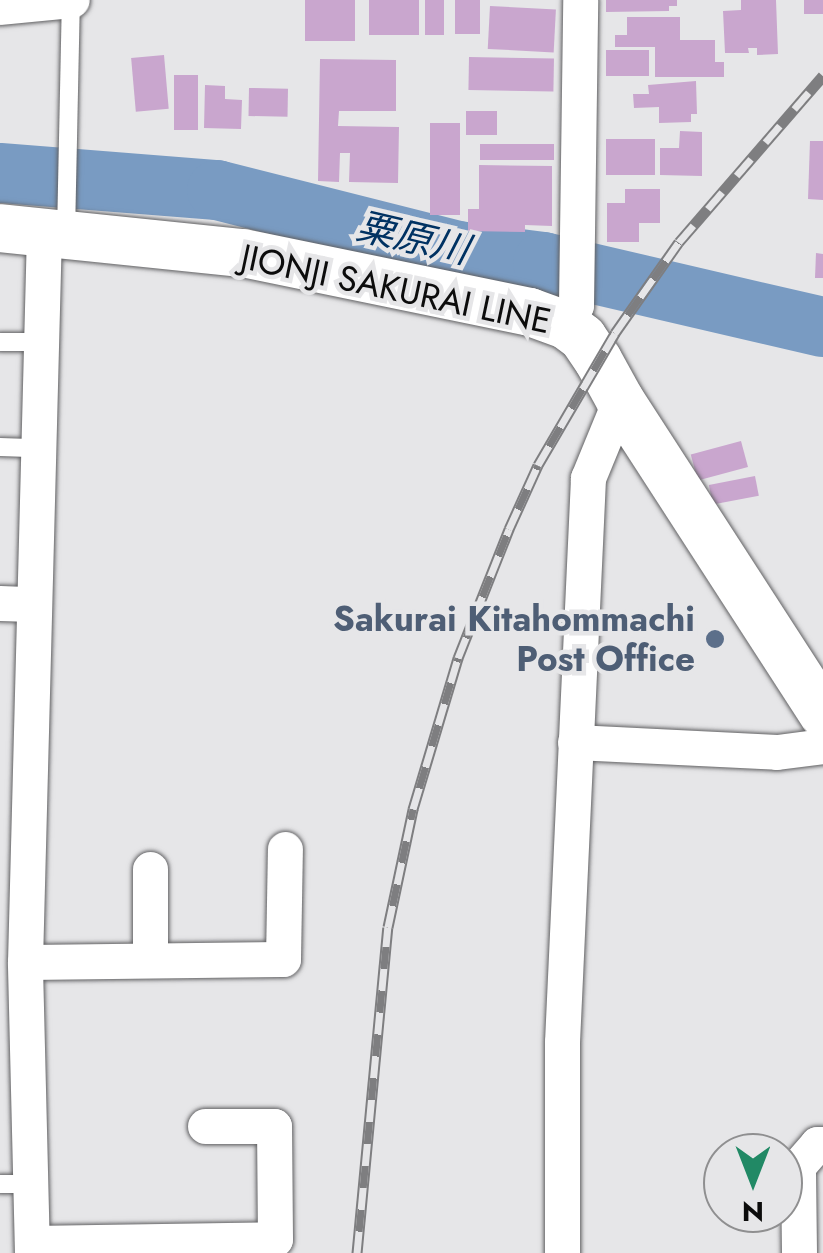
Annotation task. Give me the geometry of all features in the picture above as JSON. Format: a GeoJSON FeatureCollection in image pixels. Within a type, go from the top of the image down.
{"type":"FeatureCollection","features":[{"type":"Feature","properties":{"kind":"main road","name":"JIONJI SAKURAI LINE"},"geometry":{"type":"LineString","coordinates":[[45,225],[243,253],[513,308],[571,315],[620,400],[823,714]]}},
{"type":"Feature","properties":{"kind":"street"},"geometry":{"type":"LineString","coordinates":[[0,7],[72,0]]}},
{"type":"Feature","properties":{"kind":"street"},"geometry":{"type":"LineString","coordinates":[[571,315],[579,240],[580,0]]}},
{"type":"Feature","properties":{"kind":"street"},"geometry":{"type":"LineString","coordinates":[[45,225],[37,448],[16,604],[14,781],[25,962],[15,1184],[32,1248],[275,1239],[274,1126],[205,1126]]}},
{"type":"Feature","properties":{"kind":"street"},"geometry":{"type":"LineString","coordinates":[[562,1253],[562,1042],[588,478],[620,400]]}},
{"type":"Feature","properties":{"kind":"street"},"geometry":{"type":"LineString","coordinates":[[576,742],[777,752],[823,746]]}},
{"type":"Feature","properties":{"kind":"street"},"geometry":{"type":"LineString","coordinates":[[25,962],[284,959],[285,849]]}},
{"type":"Feature","properties":{"kind":"street"},"geometry":{"type":"LineString","coordinates":[[150,869],[150,960]]}},
{"type":"Feature","properties":{"kind":"street"},"geometry":{"type":"LineString","coordinates":[[800,1253],[798,1166],[817,1144],[823,1144]]}},
{"type":"Feature","properties":{"kind":"lane"},"geometry":{"type":"LineString","coordinates":[[45,225],[69,111],[72,0]]}},
{"type":"Feature","properties":{"kind":"lane"},"geometry":{"type":"LineString","coordinates":[[0,342],[40,342]]}},
{"type":"Feature","properties":{"kind":"lane"},"geometry":{"type":"LineString","coordinates":[[0,447],[37,448]]}},
{"type":"Feature","properties":{"kind":"building"},"geometry":{"type":"Polygon","coordinates":[[[305,0],[355,0],[355,41],[305,41],[305,0]]]}},
{"type":"Feature","properties":{"kind":"building"},"geometry":{"type":"Polygon","coordinates":[[[369,0],[419,0],[419,35],[369,35],[369,0]]]}},
{"type":"Feature","properties":{"kind":"building"},"geometry":{"type":"Polygon","coordinates":[[[425,0],[444,0],[444,35],[425,35],[425,0]]]}},
{"type":"Feature","properties":{"kind":"building"},"geometry":{"type":"Polygon","coordinates":[[[455,0],[480,0],[480,34],[455,34],[455,0]]]}},
{"type":"Feature","properties":{"kind":"building"},"geometry":{"type":"Polygon","coordinates":[[[606,0],[677,0],[677,6],[669,6],[669,11],[606,12],[606,0]]]}},
{"type":"Feature","properties":{"kind":"building"},"geometry":{"type":"Polygon","coordinates":[[[741,0],[776,0],[778,54],[757,55],[757,48],[748,48],[749,53],[725,53],[723,11],[741,10],[741,0]]]}},
{"type":"Feature","properties":{"kind":"building"},"geometry":{"type":"Polygon","coordinates":[[[804,0],[823,0],[823,14],[804,14],[804,0]]]}},
{"type":"Feature","properties":{"kind":"building"},"geometry":{"type":"Polygon","coordinates":[[[490,6],[556,9],[554,52],[488,49],[490,6]]]}},
{"type":"Feature","properties":{"kind":"building"},"geometry":{"type":"Polygon","coordinates":[[[627,17],[680,17],[680,40],[715,40],[715,62],[724,62],[724,77],[655,77],[655,47],[615,47],[615,35],[627,35],[627,17]]]}},
{"type":"Feature","properties":{"kind":"building"},"geometry":{"type":"Polygon","coordinates":[[[606,50],[649,50],[649,76],[606,76],[606,50]]]}},
{"type":"Feature","properties":{"kind":"building"},"geometry":{"type":"Polygon","coordinates":[[[164,55],[169,109],[136,112],[131,58],[164,55]]]}},
{"type":"Feature","properties":{"kind":"building"},"geometry":{"type":"Polygon","coordinates":[[[469,57],[554,58],[553,91],[468,90],[469,57]]]}},
{"type":"Feature","properties":{"kind":"building"},"geometry":{"type":"Polygon","coordinates":[[[320,59],[396,60],[396,111],[339,111],[338,126],[399,127],[398,183],[349,182],[350,153],[340,153],[339,182],[318,181],[320,59]]]}},
{"type":"Feature","properties":{"kind":"building"},"geometry":{"type":"Polygon","coordinates":[[[174,75],[198,75],[198,130],[174,130],[174,75]]]}},
{"type":"Feature","properties":{"kind":"building"},"geometry":{"type":"Polygon","coordinates":[[[696,81],[697,114],[691,114],[691,122],[659,123],[659,107],[634,108],[633,94],[649,94],[648,85],[696,81]]]}},
{"type":"Feature","properties":{"kind":"building"},"geometry":{"type":"Polygon","coordinates":[[[205,85],[225,86],[225,99],[242,100],[241,129],[204,128],[205,85]]]}},
{"type":"Feature","properties":{"kind":"building"},"geometry":{"type":"Polygon","coordinates":[[[249,88],[288,89],[288,117],[249,116],[249,88]]]}},
{"type":"Feature","properties":{"kind":"building"},"geometry":{"type":"Polygon","coordinates":[[[466,111],[497,111],[497,135],[466,135],[466,111]]]}},
{"type":"Feature","properties":{"kind":"building"},"geometry":{"type":"Polygon","coordinates":[[[430,123],[460,123],[460,215],[430,215],[430,123]]]}},
{"type":"Feature","properties":{"kind":"building"},"geometry":{"type":"Polygon","coordinates":[[[680,131],[702,132],[702,176],[660,175],[660,148],[679,148],[680,131]]]}},
{"type":"Feature","properties":{"kind":"building"},"geometry":{"type":"Polygon","coordinates":[[[606,139],[655,139],[655,175],[606,175],[606,139]]]}},
{"type":"Feature","properties":{"kind":"building"},"geometry":{"type":"Polygon","coordinates":[[[810,141],[823,141],[823,200],[808,199],[810,141]]]}},
{"type":"Feature","properties":{"kind":"building"},"geometry":{"type":"Polygon","coordinates":[[[480,144],[554,144],[554,160],[480,160],[480,144]]]}},
{"type":"Feature","properties":{"kind":"building"},"geometry":{"type":"Polygon","coordinates":[[[479,165],[552,166],[552,226],[525,225],[525,232],[468,231],[468,209],[479,209],[479,165]]]}},
{"type":"Feature","properties":{"kind":"building"},"geometry":{"type":"Polygon","coordinates":[[[625,189],[660,189],[660,223],[639,223],[639,242],[607,242],[607,203],[625,203],[625,189]]]}},
{"type":"Feature","properties":{"kind":"building"},"geometry":{"type":"Polygon","coordinates":[[[816,253],[823,254],[823,278],[815,278],[816,253]]]}},
{"type":"Feature","properties":{"kind":"building"},"geometry":{"type":"Polygon","coordinates":[[[741,441],[748,467],[698,481],[691,454],[741,441]]]}},
{"type":"Feature","properties":{"kind":"building"},"geometry":{"type":"Polygon","coordinates":[[[755,476],[759,496],[713,505],[709,485],[755,476]]]}},
{"type":"Feature","properties":{"kind":"waterway","name":"粟原川"},"geometry":{"type":"LineString","coordinates":[[0,173],[217,190],[458,251],[543,262],[823,327]]}},
{"type":"Feature","properties":{"kind":"railway"},"geometry":{"type":"LineString","coordinates":[[357,1253],[388,927],[413,809],[458,658],[509,529],[538,465],[615,333],[679,242],[823,76]]}},
{"type":"Feature","properties":{"kind":"place","name":"Sakurai Kitahommachi Post Office"},"geometry":{"type":"Point","coordinates":[715,639]}}]}
